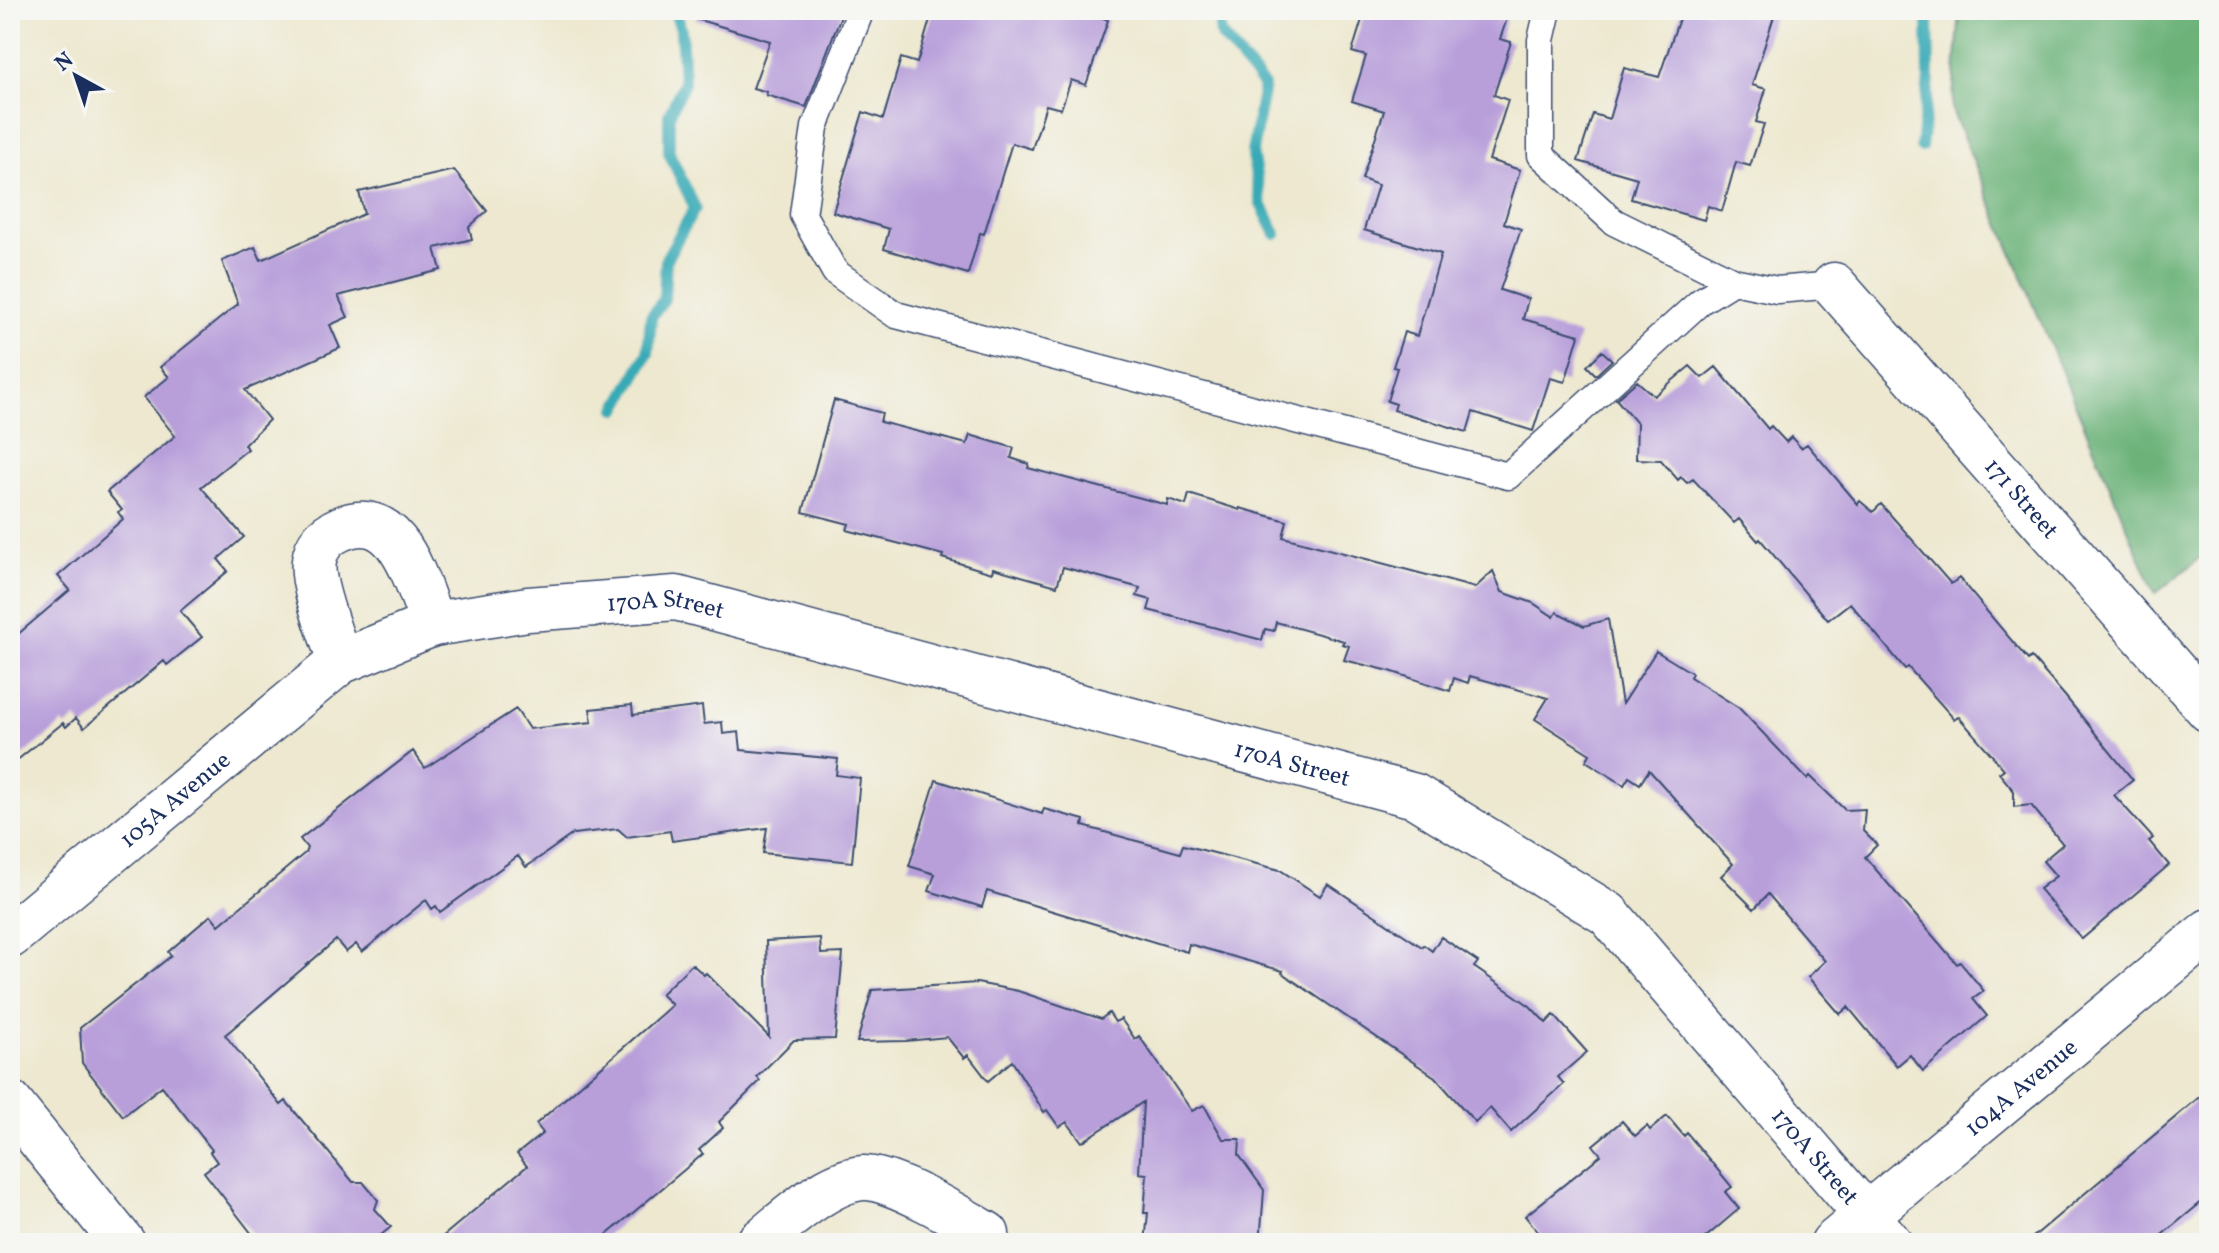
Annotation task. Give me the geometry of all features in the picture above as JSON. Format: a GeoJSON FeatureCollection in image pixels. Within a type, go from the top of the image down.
{"type":"FeatureCollection","features":[{"type":"Feature","properties":{"kind":"street","name":"171 Street"},"geometry":{"type":"LineString","coordinates":[[1834,285],[2209,710]]}},
{"type":"Feature","properties":{"kind":"street"},"geometry":{"type":"LineString","coordinates":[[340,662],[314,576],[314,560],[320,543],[349,525],[366,522],[381,528],[398,542],[433,624]]}},
{"type":"Feature","properties":{"kind":"street","name":"170A Street"},"geometry":{"type":"LineString","coordinates":[[528,609],[676,598],[1415,796],[1608,914],[1879,1229]]}},
{"type":"Feature","properties":{"kind":"street","name":"105A Avenue"},"geometry":{"type":"LineString","coordinates":[[10,936],[340,662],[433,624],[528,609]]}},
{"type":"Feature","properties":{"kind":"street","name":"104A Avenue"},"geometry":{"type":"LineString","coordinates":[[1833,1243],[1879,1229],[2209,931]]}},
{"type":"Feature","properties":{"kind":"street"},"geometry":{"type":"LineString","coordinates":[[10,1103],[123,1243]]}},
{"type":"Feature","properties":{"kind":"street"},"geometry":{"type":"LineString","coordinates":[[758,1243],[803,1206],[861,1178],[882,1180],[987,1234]]}},
{"type":"Feature","properties":{"kind":"lane"},"geometry":{"type":"LineString","coordinates":[[861,10],[815,127],[803,215],[835,272],[896,315],[1508,476],[1701,301],[1733,281]]}},
{"type":"Feature","properties":{"kind":"lane"},"geometry":{"type":"LineString","coordinates":[[1548,10],[1541,40],[1541,155],[1614,222],[1733,281],[1777,290],[1834,285]]}},
{"type":"Feature","properties":{"kind":"green space"},"geometry":{"type":"Polygon","coordinates":[[[1960,10],[2209,10],[2209,551],[2155,594],[1952,110],[1960,10]]]}},
{"type":"Feature","properties":{"kind":"building"},"geometry":{"type":"Polygon","coordinates":[[[697,10],[843,10],[806,107],[753,88],[770,41],[696,19],[697,10]]]}},
{"type":"Feature","properties":{"kind":"building"},"geometry":{"type":"Polygon","coordinates":[[[933,10],[1103,10],[1101,17],[1108,20],[1086,85],[1071,80],[1061,109],[1046,105],[1032,149],[1012,143],[984,234],[980,233],[968,274],[884,249],[889,229],[833,212],[863,112],[883,119],[901,58],[917,63],[933,10]]]}},
{"type":"Feature","properties":{"kind":"building"},"geometry":{"type":"Polygon","coordinates":[[[1365,10],[1510,10],[1500,39],[1511,42],[1494,95],[1508,100],[1489,160],[1520,170],[1504,223],[1521,229],[1500,290],[1528,299],[1523,319],[1579,335],[1565,382],[1550,378],[1533,431],[1473,412],[1467,432],[1394,410],[1396,404],[1387,401],[1404,332],[1417,336],[1441,254],[1364,230],[1378,185],[1362,179],[1384,111],[1352,101],[1366,56],[1352,52],[1365,10]]]}},
{"type":"Feature","properties":{"kind":"building"},"geometry":{"type":"Polygon","coordinates":[[[1682,10],[1776,10],[1752,85],[1766,89],[1756,122],[1764,124],[1750,166],[1736,162],[1722,211],[1708,206],[1704,220],[1631,199],[1637,178],[1578,161],[1593,114],[1609,119],[1624,68],[1659,77],[1682,10]]]}},
{"type":"Feature","properties":{"kind":"building"},"geometry":{"type":"Polygon","coordinates":[[[454,170],[487,211],[469,227],[472,239],[435,248],[441,270],[338,296],[348,317],[330,325],[340,348],[245,390],[269,420],[244,445],[248,449],[201,487],[244,537],[218,559],[228,571],[180,611],[202,637],[167,665],[164,661],[84,728],[76,718],[66,727],[63,723],[10,766],[10,641],[70,590],[58,576],[123,519],[118,512],[122,510],[107,492],[175,436],[144,397],[169,377],[160,367],[238,304],[222,261],[255,247],[261,260],[364,214],[359,192],[454,170]]]}},
{"type":"Feature","properties":{"kind":"building"},"geometry":{"type":"Polygon","coordinates":[[[1602,351],[1612,360],[1596,375],[1587,366],[1602,351]]]}},
{"type":"Feature","properties":{"kind":"building"},"geometry":{"type":"Polygon","coordinates":[[[1690,366],[1702,378],[1716,367],[1768,429],[1771,426],[1786,442],[1791,437],[1801,448],[1807,444],[1858,504],[1860,501],[1873,512],[1881,504],[1951,584],[1959,578],[2028,660],[2031,657],[2065,696],[2133,780],[2114,795],[2153,838],[2149,841],[2169,865],[2082,939],[2039,889],[2056,876],[2043,861],[2063,844],[2031,805],[2014,807],[2014,791],[1999,773],[2004,769],[1958,716],[1954,719],[1908,667],[1905,669],[1850,603],[1828,620],[1760,539],[1758,541],[1739,519],[1734,523],[1693,479],[1687,483],[1681,477],[1678,480],[1661,460],[1636,459],[1637,423],[1616,399],[1637,381],[1654,396],[1690,366]]]}},
{"type":"Feature","properties":{"kind":"building"},"geometry":{"type":"Polygon","coordinates":[[[834,400],[882,413],[880,422],[967,444],[970,435],[1014,448],[1011,458],[1029,464],[1028,468],[1167,505],[1168,499],[1186,505],[1189,494],[1287,521],[1283,537],[1475,588],[1493,571],[1502,592],[1533,603],[1554,617],[1557,612],[1584,626],[1608,619],[1622,704],[1656,651],[1739,708],[1807,779],[1810,776],[1845,810],[1865,809],[1863,831],[1877,845],[1865,857],[1984,991],[1973,999],[1987,1016],[1923,1071],[1910,1055],[1897,1066],[1848,1007],[1840,1014],[1808,977],[1825,961],[1768,894],[1754,909],[1721,876],[1733,864],[1649,770],[1640,784],[1629,777],[1624,785],[1586,761],[1590,754],[1535,719],[1548,698],[1470,676],[1468,683],[1454,678],[1450,691],[1344,660],[1349,646],[1342,644],[1344,641],[1276,622],[1274,631],[1265,629],[1262,640],[1148,610],[1151,600],[1137,596],[1140,588],[1063,567],[1057,586],[993,568],[992,573],[942,558],[943,555],[847,530],[849,524],[803,512],[834,400]]]}},
{"type":"Feature","properties":{"kind":"building"},"geometry":{"type":"Polygon","coordinates":[[[632,705],[633,715],[702,706],[704,724],[722,722],[723,734],[739,732],[741,750],[838,759],[836,775],[860,778],[852,862],[763,853],[767,828],[672,841],[670,831],[627,837],[618,829],[573,834],[526,867],[518,856],[440,912],[436,906],[432,909],[426,900],[362,952],[356,944],[346,952],[336,940],[225,1035],[281,1105],[286,1101],[353,1182],[363,1182],[378,1200],[375,1209],[391,1227],[371,1243],[259,1243],[204,1172],[217,1162],[210,1152],[212,1150],[162,1086],[123,1116],[82,1063],[80,1028],[171,956],[168,952],[211,915],[219,925],[305,853],[307,848],[300,839],[413,751],[425,768],[516,709],[529,729],[592,722],[590,709],[632,705]]]}},
{"type":"Feature","properties":{"kind":"building"},"geometry":{"type":"Polygon","coordinates":[[[936,780],[1042,814],[1044,809],[1084,820],[1083,826],[1180,853],[1183,845],[1280,870],[1320,896],[1328,884],[1422,947],[1424,945],[1432,951],[1441,937],[1478,962],[1474,967],[1530,1006],[1546,1023],[1554,1015],[1587,1052],[1558,1077],[1564,1084],[1511,1132],[1490,1108],[1475,1122],[1435,1077],[1283,971],[1189,944],[1187,952],[987,891],[982,907],[929,891],[935,874],[909,866],[936,780]]]}},
{"type":"Feature","properties":{"kind":"building"},"geometry":{"type":"Polygon","coordinates":[[[820,938],[821,954],[843,953],[835,1039],[794,1040],[757,1077],[760,1081],[719,1122],[723,1128],[699,1150],[703,1154],[597,1243],[435,1243],[527,1166],[517,1154],[543,1133],[536,1124],[672,1005],[661,994],[692,964],[704,975],[706,973],[769,1037],[766,941],[820,938]]]}},
{"type":"Feature","properties":{"kind":"building"},"geometry":{"type":"Polygon","coordinates":[[[977,983],[1018,991],[1101,1019],[1109,1013],[1115,1022],[1121,1019],[1135,1039],[1139,1036],[1192,1111],[1204,1105],[1223,1139],[1240,1139],[1239,1155],[1264,1190],[1260,1243],[1145,1243],[1147,1174],[1139,1173],[1143,1102],[1082,1142],[1067,1122],[1059,1127],[1047,1110],[1044,1112],[1012,1061],[988,1081],[968,1055],[964,1058],[947,1037],[857,1042],[872,990],[977,983]]]}},
{"type":"Feature","properties":{"kind":"building"},"geometry":{"type":"Polygon","coordinates":[[[2209,1089],[2209,1196],[2152,1243],[2026,1243],[2209,1089]]]}},
{"type":"Feature","properties":{"kind":"building"},"geometry":{"type":"Polygon","coordinates":[[[1667,1116],[1684,1136],[1687,1133],[1732,1187],[1725,1192],[1739,1209],[1699,1243],[1547,1243],[1525,1216],[1601,1155],[1593,1145],[1622,1121],[1635,1136],[1647,1126],[1650,1130],[1667,1116]]]}},
{"type":"Feature","properties":{"kind":"waterway"},"geometry":{"type":"LineString","coordinates":[[617,409],[648,353],[651,317],[664,299],[666,259],[695,208],[669,153],[669,115],[684,82],[681,29],[674,10]]}},
{"type":"Feature","properties":{"kind":"waterway"},"geometry":{"type":"LineString","coordinates":[[1218,10],[1221,35],[1264,86],[1252,152],[1261,204],[1276,234]]}},
{"type":"Feature","properties":{"kind":"waterway"},"geometry":{"type":"LineString","coordinates":[[1921,147],[1929,79],[1928,10]]}}]}
